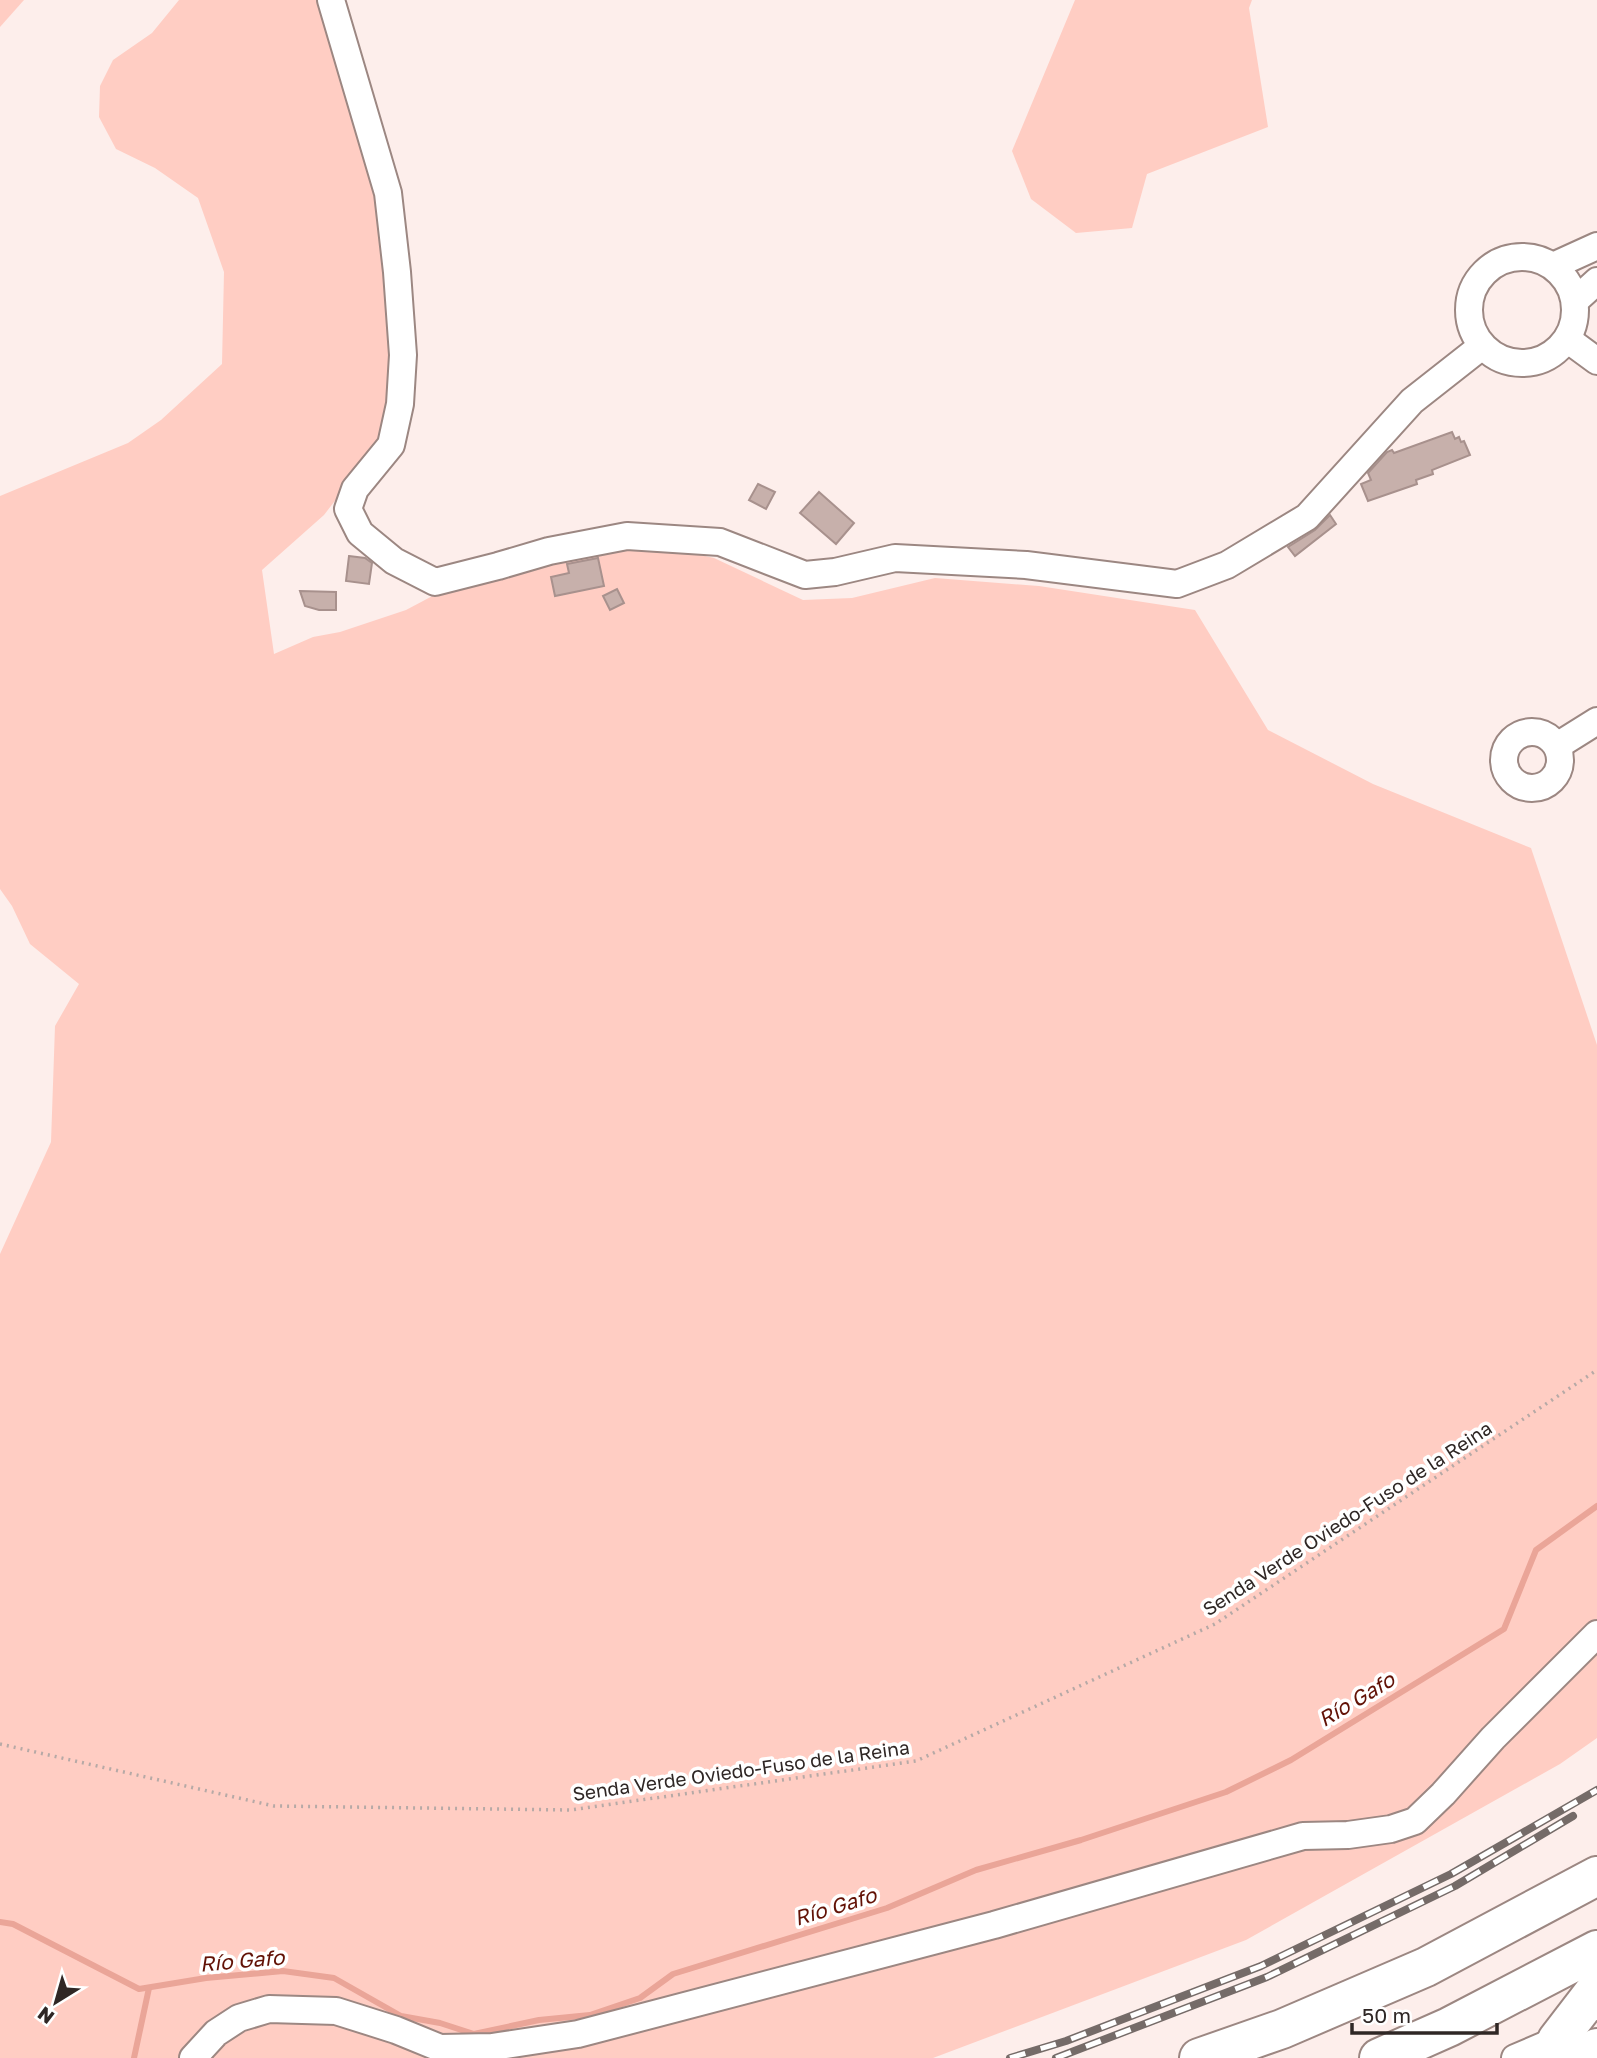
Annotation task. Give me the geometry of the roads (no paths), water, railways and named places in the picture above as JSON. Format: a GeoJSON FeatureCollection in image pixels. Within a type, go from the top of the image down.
{"type":"FeatureCollection","features":[{"type":"Feature","properties":{"kind":"highway"},"geometry":{"type":"LineString","coordinates":[[1199,2058],[1282,2029],[1426,1967],[1597,1876]]}},
{"type":"Feature","properties":{"kind":"highway"},"geometry":{"type":"LineString","coordinates":[[1379,2058],[1449,2027],[1597,1950]]}},
{"type":"Feature","properties":{"kind":"highway"},"geometry":{"type":"LineString","coordinates":[[1565,2052],[1597,1988]]}},
{"type":"Feature","properties":{"kind":"highway"},"geometry":{"type":"LineString","coordinates":[[1565,2052],[1597,2048]]}},
{"type":"Feature","properties":{"kind":"street"},"geometry":{"type":"LineString","coordinates":[[331,0],[388,193],[403,355],[400,404],[391,445],[355,489],[348,509],[360,533],[394,561],[435,582],[549,551],[627,537],[720,542],[805,575],[835,572],[895,558],[1026,565],[1177,584],[1227,565],[1307,517],[1412,401],[1482,346]]}},
{"type":"Feature","properties":{"kind":"street"},"geometry":{"type":"LineString","coordinates":[[1553,266],[1597,246]]}},
{"type":"Feature","properties":{"kind":"street"},"geometry":{"type":"LineString","coordinates":[[1524,256],[1553,266],[1568,283],[1575,302],[1574,320],[1567,339],[1546,358],[1529,363],[1499,359],[1482,346],[1470,325],[1468,303],[1474,284],[1485,270],[1501,260],[1524,256]]}},
{"type":"Feature","properties":{"kind":"street"},"geometry":{"type":"LineString","coordinates":[[1575,302],[1597,281]]}},
{"type":"Feature","properties":{"kind":"street"},"geometry":{"type":"LineString","coordinates":[[1567,339],[1597,361]]}},
{"type":"Feature","properties":{"kind":"street"},"geometry":{"type":"LineString","coordinates":[[1558,746],[1597,721]]}},
{"type":"Feature","properties":{"kind":"street"},"geometry":{"type":"LineString","coordinates":[[193,2058],[216,2033],[239,2018],[269,2010],[337,2011],[396,2030],[434,2053],[578,2034],[994,1925],[1303,1836],[1348,1835],[1391,1829],[1415,1821],[1597,1634]]}},
{"type":"Feature","properties":{"kind":"street"},"geometry":{"type":"LineString","coordinates":[[1516,2058],[1565,2052]]}},
{"type":"Feature","properties":{"kind":"waterway","name":"Río Gafo"},"geometry":{"type":"LineString","coordinates":[[0,1922],[13,1924],[139,1989],[206,1978],[283,1971],[334,1978],[401,2016],[440,2023],[474,2034],[539,2020],[590,2015],[640,1998],[673,1974],[887,1908],[976,1870],[1081,1840],[1226,1792],[1291,1760],[1504,1629],[1536,1550],[1597,1506]]}},
{"type":"Feature","properties":{"kind":"waterway"},"geometry":{"type":"LineString","coordinates":[[134,2058],[149,1988]]}},
{"type":"Feature","properties":{"kind":"railway"},"geometry":{"type":"LineString","coordinates":[[1010,2058],[1066,2041],[1261,1966],[1451,1874],[1597,1790]]}},
{"type":"Feature","properties":{"kind":"railway"},"geometry":{"type":"LineString","coordinates":[[1056,2058],[1267,1977],[1455,1886],[1573,1816]]}}]}
